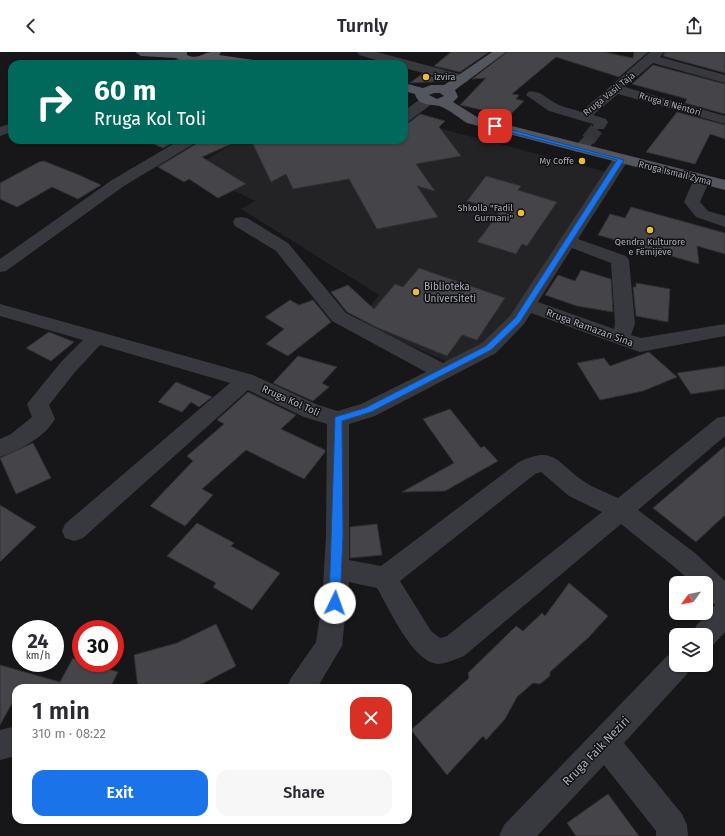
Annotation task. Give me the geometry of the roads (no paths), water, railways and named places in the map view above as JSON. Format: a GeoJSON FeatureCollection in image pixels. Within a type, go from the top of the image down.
{"type":"FeatureCollection","features":[{"type":"Feature","properties":{"kind":"main road"},"geometry":{"type":"LineString","coordinates":[[142,52],[191,60]]}},
{"type":"Feature","properties":{"kind":"main road"},"geometry":{"type":"LineString","coordinates":[[408,89],[426,96],[434,89],[445,96],[462,79],[500,52]]}},
{"type":"Feature","properties":{"kind":"main road"},"geometry":{"type":"LineString","coordinates":[[199,60],[213,55],[236,60]]}},
{"type":"Feature","properties":{"kind":"main road","name":"Rruga Ismail Zyma"},"geometry":{"type":"LineString","coordinates":[[445,96],[456,112],[472,120],[584,145],[620,160],[725,185]]}},
{"type":"Feature","properties":{"kind":"street"},"geometry":{"type":"LineString","coordinates":[[363,52],[390,60]]}},
{"type":"Feature","properties":{"kind":"street"},"geometry":{"type":"LineString","coordinates":[[654,55],[725,79]]}},
{"type":"Feature","properties":{"kind":"street","name":"Rruga Vasil Taja"},"geometry":{"type":"LineString","coordinates":[[533,95],[554,108],[583,117],[654,55]]}},
{"type":"Feature","properties":{"kind":"street"},"geometry":{"type":"LineString","coordinates":[[408,65],[462,79]]}},
{"type":"Feature","properties":{"kind":"street","name":"Rruga 8 Nëntori"},"geometry":{"type":"LineString","coordinates":[[616,89],[725,120]]}},
{"type":"Feature","properties":{"kind":"street"},"geometry":{"type":"LineString","coordinates":[[408,114],[426,96]]}},
{"type":"Feature","properties":{"kind":"street"},"geometry":{"type":"LineString","coordinates":[[583,117],[601,122],[599,126]]}},
{"type":"Feature","properties":{"kind":"street"},"geometry":{"type":"LineString","coordinates":[[0,267],[118,183],[157,162],[182,144]]}},
{"type":"Feature","properties":{"kind":"street"},"geometry":{"type":"LineString","coordinates":[[304,684],[329,646],[335,603],[338,420],[368,410],[489,348],[518,320],[620,160]]}},
{"type":"Feature","properties":{"kind":"street"},"geometry":{"type":"LineString","coordinates":[[702,179],[692,202],[702,214],[725,222]]}},
{"type":"Feature","properties":{"kind":"street"},"geometry":{"type":"LineString","coordinates":[[242,222],[282,247],[339,317],[443,372]]}},
{"type":"Feature","properties":{"kind":"street"},"geometry":{"type":"LineString","coordinates":[[568,241],[620,260],[625,324],[620,338]]}},
{"type":"Feature","properties":{"kind":"street","name":"Rruga Ramazan Sina"},"geometry":{"type":"LineString","coordinates":[[527,305],[640,345],[725,330]]}},
{"type":"Feature","properties":{"kind":"street","name":"Rruga Kol Toli"},"geometry":{"type":"LineString","coordinates":[[0,310],[246,380],[311,411],[338,420]]}},
{"type":"Feature","properties":{"kind":"street"},"geometry":{"type":"LineString","coordinates":[[0,448],[19,440],[44,418],[38,404],[68,367],[96,338]]}},
{"type":"Feature","properties":{"kind":"street"},"geometry":{"type":"LineString","coordinates":[[74,531],[246,380]]}},
{"type":"Feature","properties":{"kind":"street"},"geometry":{"type":"LineString","coordinates":[[385,578],[422,640],[437,652],[454,647],[725,424]]}},
{"type":"Feature","properties":{"kind":"street"},"geometry":{"type":"LineString","coordinates":[[336,569],[385,578],[536,462],[546,463],[577,489],[621,510],[686,561],[725,598]]}},
{"type":"Feature","properties":{"kind":"street"},"geometry":{"type":"LineString","coordinates":[[711,628],[725,613]]}},
{"type":"Feature","properties":{"kind":"street","name":"Rruga Faik Neziri"},"geometry":{"type":"LineString","coordinates":[[515,836],[605,743],[671,672]]}},
{"type":"Feature","properties":{"kind":"street"},"geometry":{"type":"LineString","coordinates":[[0,745],[12,742]]}},
{"type":"Feature","properties":{"kind":"street"},"geometry":{"type":"LineString","coordinates":[[605,743],[671,824],[672,836]]}},
{"type":"Feature","properties":{"kind":"tunnel"},"geometry":{"type":"LineString","coordinates":[[588,140],[599,126]]}},
{"type":"Feature","properties":{"kind":"place","name":"izvira"},"geometry":{"type":"Point","coordinates":[426,77]}},
{"type":"Feature","properties":{"kind":"place","name":"My Coffe"},"geometry":{"type":"Point","coordinates":[582,161]}},
{"type":"Feature","properties":{"kind":"place","name":"Shkolla \"Fadil Gurmani\""},"geometry":{"type":"Point","coordinates":[521,213]}},
{"type":"Feature","properties":{"kind":"place","name":"Qendra Kulturore e Fëmijëve"},"geometry":{"type":"Point","coordinates":[650,230]}},
{"type":"Feature","properties":{"kind":"place","name":"Biblioteka Universiteti"},"geometry":{"type":"Point","coordinates":[416,292]}}]}
